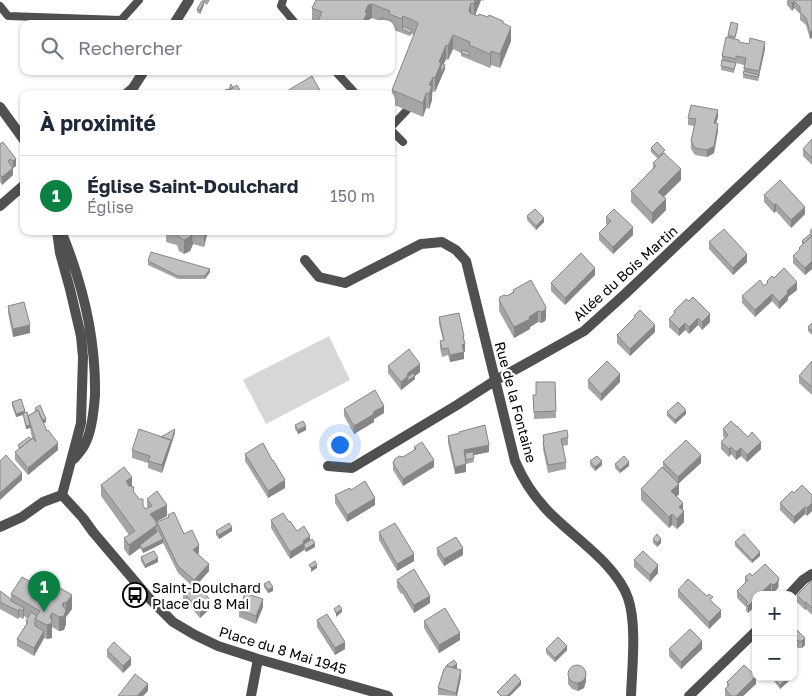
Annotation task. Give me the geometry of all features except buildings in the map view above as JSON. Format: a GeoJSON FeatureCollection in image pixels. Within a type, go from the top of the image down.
{"type":"FeatureCollection","features":[{"type":"Feature","properties":{"kind":"street"},"geometry":{"type":"LineString","coordinates":[[176,20],[189,0]]}},
{"type":"Feature","properties":{"kind":"street"},"geometry":{"type":"LineString","coordinates":[[131,90],[141,75]]}},
{"type":"Feature","properties":{"kind":"street"},"geometry":{"type":"LineString","coordinates":[[0,107],[20,134]]}},
{"type":"Feature","properties":{"kind":"street","name":"Allée du Bois Martin"},"geometry":{"type":"LineString","coordinates":[[328,466],[352,468],[496,380],[584,331],[812,117]]}},
{"type":"Feature","properties":{"kind":"street"},"geometry":{"type":"LineString","coordinates":[[0,206],[20,189]]}},
{"type":"Feature","properties":{"kind":"street"},"geometry":{"type":"LineString","coordinates":[[0,527],[22,516],[43,502],[62,495],[81,423],[83,357],[81,336],[60,253],[58,235]]}},
{"type":"Feature","properties":{"kind":"street"},"geometry":{"type":"LineString","coordinates":[[63,235],[83,297],[92,340],[95,380],[94,413],[86,443],[71,464]]}},
{"type":"Feature","properties":{"kind":"street","name":"Rue de la Fontaine"},"geometry":{"type":"LineString","coordinates":[[305,260],[319,278],[345,283],[421,244],[442,242],[456,250],[466,261],[515,462],[528,488],[547,510],[617,576],[629,599],[633,624],[631,696]]}},
{"type":"Feature","properties":{"kind":"street"},"geometry":{"type":"LineString","coordinates":[[83,357],[94,355]]}},
{"type":"Feature","properties":{"kind":"street","name":"Place du 8 Mai 1945"},"geometry":{"type":"LineString","coordinates":[[62,495],[149,598],[173,622],[218,646],[388,696]]}},
{"type":"Feature","properties":{"kind":"street"},"geometry":{"type":"LineString","coordinates":[[792,591],[812,574]]}},
{"type":"Feature","properties":{"kind":"street"},"geometry":{"type":"LineString","coordinates":[[689,696],[752,635]]}},
{"type":"Feature","properties":{"kind":"street"},"geometry":{"type":"LineString","coordinates":[[251,696],[258,659]]}},
{"type":"Feature","properties":{"kind":"lane"},"geometry":{"type":"LineString","coordinates":[[0,6],[8,16],[121,20],[139,0]]}},
{"type":"Feature","properties":{"kind":"lane"},"geometry":{"type":"LineString","coordinates":[[283,0],[281,6],[293,20]]}},
{"type":"Feature","properties":{"kind":"lane"},"geometry":{"type":"LineString","coordinates":[[339,75],[352,90]]}},
{"type":"Feature","properties":{"kind":"lane"},"geometry":{"type":"LineString","coordinates":[[395,124],[407,110]]}},
{"type":"Feature","properties":{"kind":"lane"},"geometry":{"type":"LineString","coordinates":[[395,133],[403,142]]}},
{"type":"Feature","properties":{"kind":"shaded area"},"geometry":{"type":"Polygon","coordinates":[[[329,336],[350,380],[266,424],[243,380],[329,336]]]}},
{"type":"Feature","properties":{"kind":"place","name":"Saint-Doulchard Place du 8 Mai"},"geometry":{"type":"Point","coordinates":[135,595]}},
{"type":"Feature","properties":{"kind":"place","name":"Église Saint-Doulchard"},"geometry":{"type":"Point","coordinates":[44,612]}}]}
